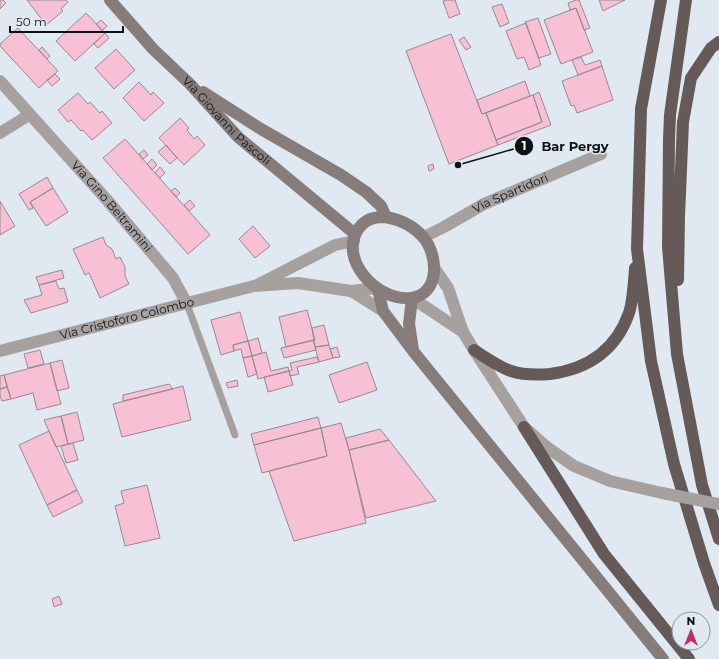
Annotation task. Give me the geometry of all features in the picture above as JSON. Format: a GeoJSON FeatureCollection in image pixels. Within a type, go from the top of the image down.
{"type":"FeatureCollection","features":[{"type":"Feature","properties":{"kind":"highway"},"geometry":{"type":"LineString","coordinates":[[474,350],[512,372],[537,375],[563,372],[581,367],[600,356],[619,335],[630,312],[637,248],[641,109],[661,0]]}},
{"type":"Feature","properties":{"kind":"highway"},"geometry":{"type":"LineString","coordinates":[[686,0],[670,114],[668,139],[668,246],[677,354],[702,485],[719,539]]}},
{"type":"Feature","properties":{"kind":"highway"},"geometry":{"type":"LineString","coordinates":[[677,354],[679,217],[683,122],[691,78],[711,48],[719,42]]}},
{"type":"Feature","properties":{"kind":"highway"},"geometry":{"type":"LineString","coordinates":[[637,248],[651,361],[674,464],[704,563],[719,605]]}},
{"type":"Feature","properties":{"kind":"highway"},"geometry":{"type":"LineString","coordinates":[[524,428],[604,554],[689,659]]}},
{"type":"Feature","properties":{"kind":"main road"},"geometry":{"type":"LineString","coordinates":[[110,0],[153,49],[190,84]]}},
{"type":"Feature","properties":{"kind":"main road","name":"Via Giovanni Pascoli"},"geometry":{"type":"LineString","coordinates":[[190,84],[261,129],[341,175],[366,192],[381,206],[386,217]]}},
{"type":"Feature","properties":{"kind":"main road","name":"Via Giovanni Pascoli"},"geometry":{"type":"LineString","coordinates":[[190,84],[238,137],[354,237]]}},
{"type":"Feature","properties":{"kind":"main road"},"geometry":{"type":"LineString","coordinates":[[386,217],[399,219],[412,226],[424,237],[432,254],[435,269],[433,280],[428,288],[421,294],[412,298],[388,296],[366,280],[358,268],[354,255],[354,237],[362,224],[374,218],[386,217]]}},
{"type":"Feature","properties":{"kind":"main road"},"geometry":{"type":"LineString","coordinates":[[378,289],[383,311],[413,351],[663,659]]}},
{"type":"Feature","properties":{"kind":"main road"},"geometry":{"type":"LineString","coordinates":[[412,298],[409,324],[413,351]]}},
{"type":"Feature","properties":{"kind":"street","name":"Via Gino Beltramini"},"geometry":{"type":"LineString","coordinates":[[0,81],[107,200],[173,278],[186,304]]}},
{"type":"Feature","properties":{"kind":"street"},"geometry":{"type":"LineString","coordinates":[[0,133],[29,114]]}},
{"type":"Feature","properties":{"kind":"street","name":"Via Spartidori"},"geometry":{"type":"LineString","coordinates":[[424,237],[444,228],[484,204],[601,154]]}},
{"type":"Feature","properties":{"kind":"street","name":"Via Cristoforo Colombo"},"geometry":{"type":"LineString","coordinates":[[254,286],[354,237]]}},
{"type":"Feature","properties":{"kind":"street"},"geometry":{"type":"LineString","coordinates":[[435,269],[448,288],[463,332],[474,350],[524,428],[548,448],[574,466],[610,481],[719,504]]}},
{"type":"Feature","properties":{"kind":"street","name":"Via Cristoforo Colombo"},"geometry":{"type":"LineString","coordinates":[[0,351],[254,286],[298,283],[350,292],[378,289]]}},
{"type":"Feature","properties":{"kind":"street"},"geometry":{"type":"LineString","coordinates":[[350,292],[383,311]]}},
{"type":"Feature","properties":{"kind":"street"},"geometry":{"type":"LineString","coordinates":[[412,298],[463,332]]}},
{"type":"Feature","properties":{"kind":"lane"},"geometry":{"type":"LineString","coordinates":[[186,304],[235,435]]}},
{"type":"Feature","properties":{"kind":"building"},"geometry":{"type":"Polygon","coordinates":[[[0,0],[3,0],[6,3],[0,9],[0,0]]]}},
{"type":"Feature","properties":{"kind":"building"},"geometry":{"type":"Polygon","coordinates":[[[27,0],[66,0],[68,2],[61,9],[63,11],[46,25],[27,0]]]}},
{"type":"Feature","properties":{"kind":"building"},"geometry":{"type":"Polygon","coordinates":[[[455,0],[460,14],[449,18],[443,1],[455,0]]]}},
{"type":"Feature","properties":{"kind":"building"},"geometry":{"type":"Polygon","coordinates":[[[579,0],[590,28],[584,30],[576,8],[570,10],[568,3],[579,0]]]}},
{"type":"Feature","properties":{"kind":"building"},"geometry":{"type":"Polygon","coordinates":[[[599,0],[625,0],[603,11],[599,0]]]}},
{"type":"Feature","properties":{"kind":"building"},"geometry":{"type":"Polygon","coordinates":[[[502,4],[509,23],[500,27],[492,7],[502,4]]]}},
{"type":"Feature","properties":{"kind":"building"},"geometry":{"type":"Polygon","coordinates":[[[576,8],[593,52],[561,64],[544,20],[576,8]]]}},
{"type":"Feature","properties":{"kind":"building"},"geometry":{"type":"Polygon","coordinates":[[[86,13],[105,33],[75,61],[56,41],[86,13]]]}},
{"type":"Feature","properties":{"kind":"building"},"geometry":{"type":"Polygon","coordinates":[[[538,18],[551,54],[539,58],[525,22],[538,18]]]}},
{"type":"Feature","properties":{"kind":"building"},"geometry":{"type":"Polygon","coordinates":[[[101,20],[107,26],[102,31],[96,24],[101,20]]]}},
{"type":"Feature","properties":{"kind":"building"},"geometry":{"type":"Polygon","coordinates":[[[526,23],[541,65],[529,70],[524,57],[517,59],[506,31],[526,23]]]}},
{"type":"Feature","properties":{"kind":"building"},"geometry":{"type":"Polygon","coordinates":[[[18,28],[58,71],[39,88],[0,46],[0,44],[18,28]]]}},
{"type":"Feature","properties":{"kind":"building"},"geometry":{"type":"Polygon","coordinates":[[[105,33],[109,38],[98,48],[94,44],[105,33]]]}},
{"type":"Feature","properties":{"kind":"building"},"geometry":{"type":"Polygon","coordinates":[[[451,34],[482,114],[486,113],[498,145],[449,164],[406,51],[451,34]]]}},
{"type":"Feature","properties":{"kind":"building"},"geometry":{"type":"Polygon","coordinates":[[[464,37],[471,47],[466,50],[459,40],[464,37]]]}},
{"type":"Feature","properties":{"kind":"building"},"geometry":{"type":"Polygon","coordinates":[[[42,47],[50,56],[47,59],[39,50],[42,47]]]}},
{"type":"Feature","properties":{"kind":"building"},"geometry":{"type":"Polygon","coordinates":[[[116,49],[135,70],[114,89],[95,68],[116,49]]]}},
{"type":"Feature","properties":{"kind":"building"},"geometry":{"type":"Polygon","coordinates":[[[581,57],[585,65],[600,60],[602,66],[578,75],[572,60],[581,57]]]}},
{"type":"Feature","properties":{"kind":"building"},"geometry":{"type":"Polygon","coordinates":[[[602,66],[613,100],[577,113],[574,105],[571,106],[562,81],[602,66]]]}},
{"type":"Feature","properties":{"kind":"building"},"geometry":{"type":"Polygon","coordinates":[[[55,74],[60,79],[52,86],[47,80],[55,74]]]}},
{"type":"Feature","properties":{"kind":"building"},"geometry":{"type":"Polygon","coordinates":[[[525,81],[530,96],[482,114],[477,100],[525,81]]]}},
{"type":"Feature","properties":{"kind":"building"},"geometry":{"type":"Polygon","coordinates":[[[139,82],[151,95],[153,92],[164,103],[144,121],[123,98],[139,82]]]}},
{"type":"Feature","properties":{"kind":"building"},"geometry":{"type":"Polygon","coordinates":[[[539,92],[551,125],[498,145],[496,140],[542,122],[533,95],[539,92]]]}},
{"type":"Feature","properties":{"kind":"building"},"geometry":{"type":"Polygon","coordinates":[[[78,93],[88,104],[90,102],[100,113],[102,111],[112,123],[92,140],[71,120],[68,122],[58,110],[78,93]]]}},
{"type":"Feature","properties":{"kind":"building"},"geometry":{"type":"Polygon","coordinates":[[[533,95],[542,122],[496,140],[486,113],[533,95]]]}},
{"type":"Feature","properties":{"kind":"building"},"geometry":{"type":"Polygon","coordinates":[[[180,118],[189,128],[187,130],[194,139],[197,136],[205,145],[184,165],[159,138],[180,118]]]}},
{"type":"Feature","properties":{"kind":"building"},"geometry":{"type":"Polygon","coordinates":[[[125,139],[210,235],[188,254],[103,158],[125,139]]]}},
{"type":"Feature","properties":{"kind":"building"},"geometry":{"type":"Polygon","coordinates":[[[166,145],[177,158],[170,164],[158,152],[166,145]]]}},
{"type":"Feature","properties":{"kind":"building"},"geometry":{"type":"Polygon","coordinates":[[[144,150],[148,155],[143,159],[139,154],[144,150]]]}},
{"type":"Feature","properties":{"kind":"building"},"geometry":{"type":"Polygon","coordinates":[[[152,159],[157,165],[152,170],[147,164],[152,159]]]}},
{"type":"Feature","properties":{"kind":"building"},"geometry":{"type":"Polygon","coordinates":[[[433,164],[434,169],[429,171],[428,166],[433,164]]]}},
{"type":"Feature","properties":{"kind":"building"},"geometry":{"type":"Polygon","coordinates":[[[160,167],[165,173],[160,178],[155,173],[160,167]]]}},
{"type":"Feature","properties":{"kind":"building"},"geometry":{"type":"Polygon","coordinates":[[[47,177],[53,188],[30,202],[33,208],[29,210],[19,194],[47,177]]]}},
{"type":"Feature","properties":{"kind":"building"},"geometry":{"type":"Polygon","coordinates":[[[53,188],[68,212],[46,226],[30,202],[53,188]]]}},
{"type":"Feature","properties":{"kind":"building"},"geometry":{"type":"Polygon","coordinates":[[[175,188],[180,193],[176,197],[171,191],[175,188]]]}},
{"type":"Feature","properties":{"kind":"building"},"geometry":{"type":"Polygon","coordinates":[[[190,200],[195,206],[189,211],[184,205],[190,200]]]}},
{"type":"Feature","properties":{"kind":"building"},"geometry":{"type":"Polygon","coordinates":[[[0,201],[15,226],[0,235],[0,201]]]}},
{"type":"Feature","properties":{"kind":"building"},"geometry":{"type":"Polygon","coordinates":[[[253,226],[270,246],[255,258],[239,239],[253,226]]]}},
{"type":"Feature","properties":{"kind":"building"},"geometry":{"type":"Polygon","coordinates":[[[103,237],[106,245],[112,249],[116,259],[120,257],[125,267],[125,276],[129,284],[100,298],[89,273],[85,275],[73,249],[103,237]]]}},
{"type":"Feature","properties":{"kind":"building"},"geometry":{"type":"Polygon","coordinates":[[[62,270],[64,278],[39,285],[36,277],[62,270]]]}},
{"type":"Feature","properties":{"kind":"building"},"geometry":{"type":"Polygon","coordinates":[[[56,281],[59,289],[64,288],[68,302],[31,313],[24,300],[42,295],[39,285],[56,281]]]}},
{"type":"Feature","properties":{"kind":"building"},"geometry":{"type":"Polygon","coordinates":[[[307,310],[315,340],[286,347],[279,317],[307,310]]]}},
{"type":"Feature","properties":{"kind":"building"},"geometry":{"type":"Polygon","coordinates":[[[240,312],[248,341],[233,345],[234,351],[221,355],[211,320],[240,312]]]}},
{"type":"Feature","properties":{"kind":"building"},"geometry":{"type":"Polygon","coordinates":[[[324,325],[329,345],[315,347],[312,328],[324,325]]]}},
{"type":"Feature","properties":{"kind":"building"},"geometry":{"type":"Polygon","coordinates":[[[258,338],[262,353],[252,356],[248,341],[258,338]]]}},
{"type":"Feature","properties":{"kind":"building"},"geometry":{"type":"Polygon","coordinates":[[[313,340],[316,350],[284,358],[281,348],[313,340]]]}},
{"type":"Feature","properties":{"kind":"building"},"geometry":{"type":"Polygon","coordinates":[[[248,341],[252,356],[243,358],[241,349],[234,351],[233,345],[248,341]]]}},
{"type":"Feature","properties":{"kind":"building"},"geometry":{"type":"Polygon","coordinates":[[[329,345],[333,358],[319,362],[315,347],[329,345]]]}},
{"type":"Feature","properties":{"kind":"building"},"geometry":{"type":"Polygon","coordinates":[[[337,347],[340,357],[333,358],[330,349],[337,347]]]}},
{"type":"Feature","properties":{"kind":"building"},"geometry":{"type":"Polygon","coordinates":[[[40,350],[44,364],[28,368],[24,354],[40,350]]]}},
{"type":"Feature","properties":{"kind":"building"},"geometry":{"type":"Polygon","coordinates":[[[266,352],[271,371],[288,367],[289,371],[258,379],[252,356],[266,352]]]}},
{"type":"Feature","properties":{"kind":"building"},"geometry":{"type":"Polygon","coordinates":[[[252,356],[257,374],[248,377],[243,358],[252,356]]]}},
{"type":"Feature","properties":{"kind":"building"},"geometry":{"type":"Polygon","coordinates":[[[317,357],[319,362],[297,367],[299,374],[290,376],[289,371],[292,370],[290,363],[317,357]]]}},
{"type":"Feature","properties":{"kind":"building"},"geometry":{"type":"Polygon","coordinates":[[[62,360],[69,388],[57,391],[50,363],[62,360]]]}},
{"type":"Feature","properties":{"kind":"building"},"geometry":{"type":"Polygon","coordinates":[[[367,362],[377,390],[339,403],[329,375],[367,362]]]}},
{"type":"Feature","properties":{"kind":"building"},"geometry":{"type":"Polygon","coordinates":[[[50,363],[61,404],[37,410],[33,393],[11,399],[4,375],[50,363]]]}},
{"type":"Feature","properties":{"kind":"building"},"geometry":{"type":"Polygon","coordinates":[[[289,371],[293,385],[268,392],[264,377],[289,371]]]}},
{"type":"Feature","properties":{"kind":"building"},"geometry":{"type":"Polygon","coordinates":[[[4,375],[7,387],[0,389],[0,376],[4,375]]]}},
{"type":"Feature","properties":{"kind":"building"},"geometry":{"type":"Polygon","coordinates":[[[237,380],[238,386],[228,388],[226,383],[237,380]]]}},
{"type":"Feature","properties":{"kind":"building"},"geometry":{"type":"Polygon","coordinates":[[[169,384],[173,389],[123,401],[123,395],[169,384]]]}},
{"type":"Feature","properties":{"kind":"building"},"geometry":{"type":"Polygon","coordinates":[[[183,386],[191,420],[122,437],[113,404],[183,386]]]}},
{"type":"Feature","properties":{"kind":"building"},"geometry":{"type":"Polygon","coordinates":[[[7,387],[11,399],[2,401],[0,389],[7,387]]]}},
{"type":"Feature","properties":{"kind":"building"},"geometry":{"type":"Polygon","coordinates":[[[77,412],[84,440],[68,444],[61,416],[77,412]]]}},
{"type":"Feature","properties":{"kind":"building"},"geometry":{"type":"Polygon","coordinates":[[[61,416],[68,444],[56,447],[44,420],[61,416]]]}},
{"type":"Feature","properties":{"kind":"building"},"geometry":{"type":"Polygon","coordinates":[[[318,417],[321,428],[254,445],[251,434],[318,417]]]}},
{"type":"Feature","properties":{"kind":"building"},"geometry":{"type":"Polygon","coordinates":[[[341,423],[349,450],[366,523],[294,541],[269,471],[327,456],[321,428],[341,423]]]}},
{"type":"Feature","properties":{"kind":"building"},"geometry":{"type":"Polygon","coordinates":[[[321,428],[327,456],[262,473],[254,445],[321,428]]]}},
{"type":"Feature","properties":{"kind":"building"},"geometry":{"type":"Polygon","coordinates":[[[380,429],[389,440],[349,450],[346,438],[380,429]]]}},
{"type":"Feature","properties":{"kind":"building"},"geometry":{"type":"Polygon","coordinates":[[[49,431],[77,490],[47,505],[19,445],[49,431]]]}},
{"type":"Feature","properties":{"kind":"building"},"geometry":{"type":"Polygon","coordinates":[[[389,440],[436,501],[366,518],[349,450],[389,440]]]}},
{"type":"Feature","properties":{"kind":"building"},"geometry":{"type":"Polygon","coordinates":[[[73,443],[78,460],[66,463],[61,446],[73,443]]]}},
{"type":"Feature","properties":{"kind":"building"},"geometry":{"type":"Polygon","coordinates":[[[147,485],[160,538],[125,546],[115,506],[124,503],[121,491],[147,485]]]}},
{"type":"Feature","properties":{"kind":"building"},"geometry":{"type":"Polygon","coordinates":[[[77,490],[83,502],[53,517],[47,505],[77,490]]]}},
{"type":"Feature","properties":{"kind":"building"},"geometry":{"type":"Polygon","coordinates":[[[59,596],[62,604],[54,607],[52,599],[59,596]]]}},
{"type":"Feature","properties":{"kind":"place","name":"Bar Pergy"},"geometry":{"type":"Point","coordinates":[458,165]}}]}
